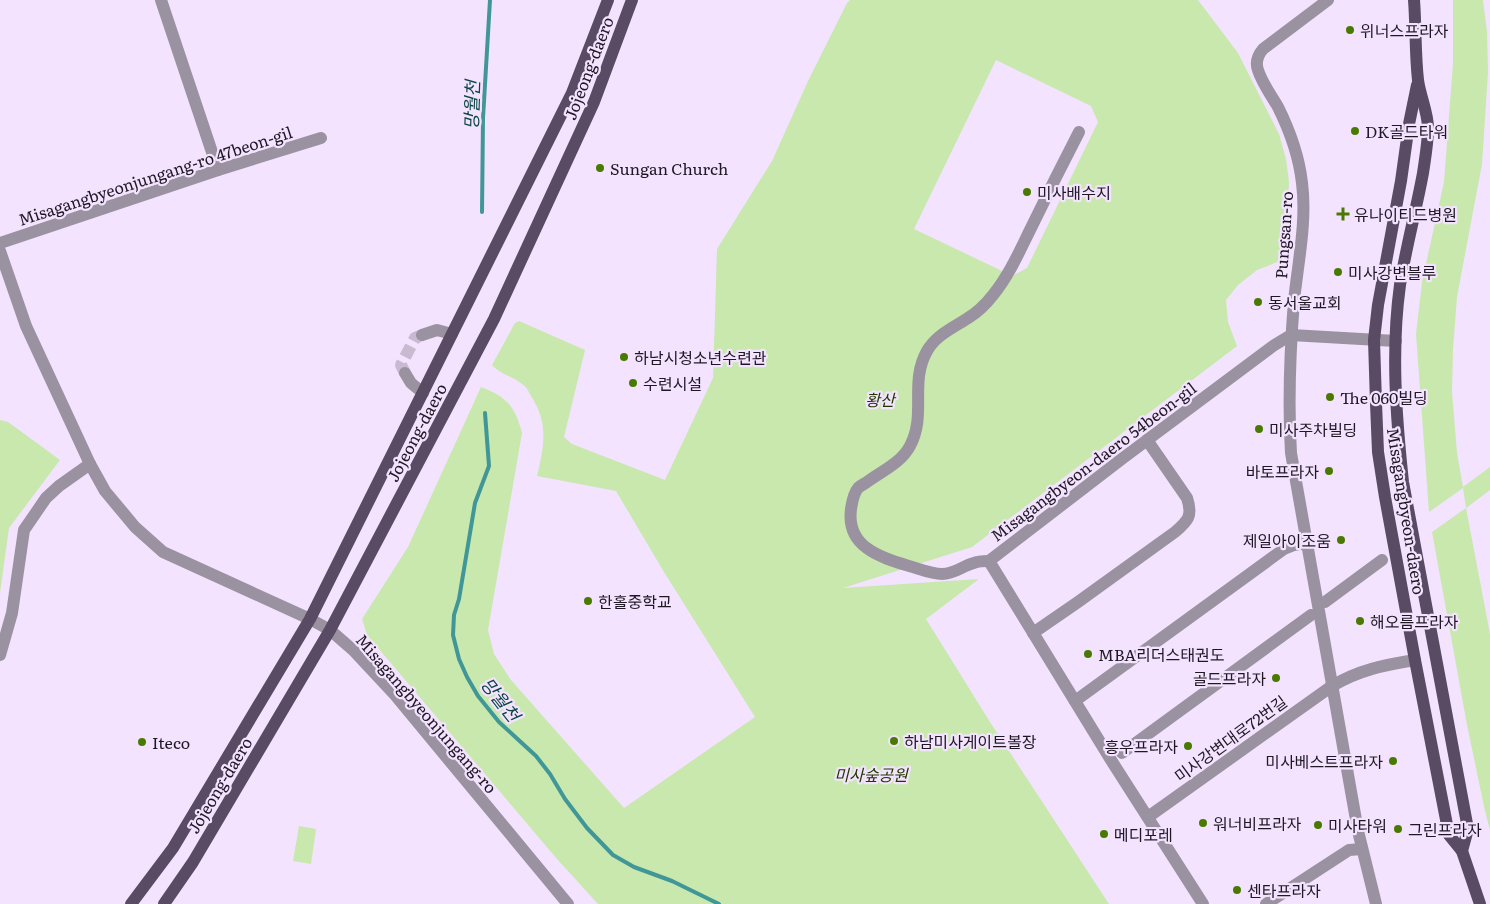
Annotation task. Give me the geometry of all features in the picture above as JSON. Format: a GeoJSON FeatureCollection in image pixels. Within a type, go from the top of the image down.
{"type":"FeatureCollection","features":[{"type":"Feature","properties":{"kind":"main road","name":"Jojeong-daero"},"geometry":{"type":"LineString","coordinates":[[139,904],[310,618],[572,93],[608,0]]}},
{"type":"Feature","properties":{"kind":"main road","name":"Jojeong-daero"},"geometry":{"type":"LineString","coordinates":[[172,904],[193,862],[330,630],[494,319],[594,102],[632,0]]}},
{"type":"Feature","properties":{"kind":"main road","name":"Misagangbyeon-daero"},"geometry":{"type":"LineString","coordinates":[[1414,0],[1418,80],[1428,127],[1421,185],[1400,284],[1396,322],[1396,390],[1404,482],[1468,830],[1462,851]]}},
{"type":"Feature","properties":{"kind":"main road","name":"Misagangbyeon-daero"},"geometry":{"type":"LineString","coordinates":[[1418,80],[1385,261],[1374,340],[1378,452],[1415,660],[1449,835],[1462,851],[1480,904]]}},
{"type":"Feature","properties":{"kind":"main road","name":"Jojeong-daero"},"geometry":{"type":"LineString","coordinates":[[131,904],[173,848]]}},
{"type":"Feature","properties":{"kind":"main road","name":"Jojeong-daero"},"geometry":{"type":"LineString","coordinates":[[164,904],[193,862]]}},
{"type":"Feature","properties":{"kind":"street"},"geometry":{"type":"LineString","coordinates":[[161,0],[218,170]]}},
{"type":"Feature","properties":{"kind":"street","name":"Pungsan-ro"},"geometry":{"type":"LineString","coordinates":[[1328,0],[1263,49],[1258,56],[1257,62],[1258,70],[1278,107],[1293,142],[1298,157],[1302,185],[1304,203],[1291,335],[1289,420],[1291,453],[1362,848],[1376,904]]}},
{"type":"Feature","properties":{"kind":"street"},"geometry":{"type":"LineString","coordinates":[[989,561],[974,562],[955,572],[942,574],[899,563],[872,553],[863,546],[851,526],[852,501],[858,488],[898,461],[910,448],[915,436],[918,420],[920,368],[927,352],[933,342],[942,334],[970,317],[982,307],[1007,276],[1079,132]]}},
{"type":"Feature","properties":{"kind":"street","name":"Misagangbyeonjungang-ro 47beon-gil"},"geometry":{"type":"LineString","coordinates":[[0,244],[218,170],[321,138]]}},
{"type":"Feature","properties":{"kind":"street","name":"Misagangbyeonjungang-ro"},"geometry":{"type":"LineString","coordinates":[[0,251],[26,326],[90,464],[105,491],[135,527],[163,552],[310,618],[330,630],[353,650],[394,695],[480,797],[562,902]]}},
{"type":"Feature","properties":{"kind":"street"},"geometry":{"type":"LineString","coordinates":[[422,335],[437,330],[452,334]]}},
{"type":"Feature","properties":{"kind":"street"},"geometry":{"type":"LineString","coordinates":[[1291,335],[1396,341]]}},
{"type":"Feature","properties":{"kind":"street","name":"Misagangbyeon-daero 54beon-gil"},"geometry":{"type":"LineString","coordinates":[[1203,904],[989,561],[1147,440],[1273,346],[1291,335]]}},
{"type":"Feature","properties":{"kind":"street"},"geometry":{"type":"LineString","coordinates":[[405,373],[411,383],[423,393]]}},
{"type":"Feature","properties":{"kind":"street"},"geometry":{"type":"LineString","coordinates":[[1033,633],[1175,532],[1184,525],[1189,517],[1190,508],[1187,498],[1147,440]]}},
{"type":"Feature","properties":{"kind":"street"},"geometry":{"type":"LineString","coordinates":[[0,655],[12,613],[24,530],[46,498],[59,486],[90,464]]}},
{"type":"Feature","properties":{"kind":"street"},"geometry":{"type":"LineString","coordinates":[[1075,701],[1284,549],[1294,544],[1306,543]]}},
{"type":"Feature","properties":{"kind":"street"},"geometry":{"type":"LineString","coordinates":[[1325,602],[1382,560]]}},
{"type":"Feature","properties":{"kind":"street"},"geometry":{"type":"LineString","coordinates":[[1122,753],[1311,615]]}},
{"type":"Feature","properties":{"kind":"street","name":"미사강변대로72번길"},"geometry":{"type":"LineString","coordinates":[[1148,817],[1332,686],[1349,676],[1375,667],[1415,660]]}},
{"type":"Feature","properties":{"kind":"street"},"geometry":{"type":"LineString","coordinates":[[1266,904],[1349,850],[1362,848]]}},
{"type":"Feature","properties":{"kind":"green space","name":"황산"},"geometry":{"type":"Polygon","coordinates":[[[850,0],[1198,0],[1238,53],[1279,134],[1286,159],[1289,182],[1287,226],[1280,261],[1257,270],[1238,285],[1226,300],[1228,322],[1237,346],[972,547],[843,588],[979,579],[926,619],[990,722],[1109,904],[598,904],[557,859],[367,635],[362,619],[408,547],[481,387],[504,399],[509,404],[513,409],[522,433],[488,630],[494,654],[511,680],[624,808],[755,717],[664,572],[616,491],[537,476],[542,455],[543,426],[537,406],[525,386],[492,365],[515,323],[519,321],[585,350],[564,437],[572,444],[665,480],[713,378],[717,249],[772,161],[808,81],[850,0]],[[996,60],[914,229],[1000,270],[1012,278],[1027,268],[1098,122],[1091,106],[996,60]]]}},
{"type":"Feature","properties":{"kind":"green space"},"geometry":{"type":"Polygon","coordinates":[[[1453,0],[1483,0],[1487,32],[1488,72],[1482,164],[1457,297],[1452,392],[1457,453],[1463,487],[1490,467],[1490,490],[1466,508],[1463,488],[1429,512],[1416,334],[1422,282],[1444,182],[1453,63],[1453,0]]]}},
{"type":"Feature","properties":{"kind":"green space"},"geometry":{"type":"Polygon","coordinates":[[[0,420],[8,422],[60,460],[9,528],[0,593],[0,420]]]}},
{"type":"Feature","properties":{"kind":"green space"},"geometry":{"type":"Polygon","coordinates":[[[1466,508],[1490,634],[1490,830],[1467,725],[1432,532],[1466,508]]]}},
{"type":"Feature","properties":{"kind":"green space"},"geometry":{"type":"Polygon","coordinates":[[[299,826],[316,829],[311,864],[293,861],[299,826]]]}},
{"type":"Feature","properties":{"kind":"waterway","name":"망월천"},"geometry":{"type":"LineString","coordinates":[[482,212],[483,118],[490,0]]}},
{"type":"Feature","properties":{"kind":"waterway","name":"망월천"},"geometry":{"type":"LineString","coordinates":[[485,413],[489,466],[475,503],[459,599],[454,615],[453,635],[459,659],[467,677],[478,696],[499,722],[536,756],[587,828],[613,855],[634,867],[672,881],[719,904]]}},
{"type":"Feature","properties":{"kind":"tunnel"},"geometry":{"type":"LineString","coordinates":[[405,373],[401,365],[415,338],[422,335]]}},
{"type":"Feature","properties":{"kind":"place","name":"위너스프라자"},"geometry":{"type":"Point","coordinates":[1350,30]}},
{"type":"Feature","properties":{"kind":"place","name":"DK골드타워"},"geometry":{"type":"Point","coordinates":[1355,131]}},
{"type":"Feature","properties":{"kind":"place","name":"Sungan Church"},"geometry":{"type":"Point","coordinates":[600,168]}},
{"type":"Feature","properties":{"kind":"place","name":"미사배수지"},"geometry":{"type":"Point","coordinates":[1027,192]}},
{"type":"Feature","properties":{"kind":"place","name":"유나이티드병원"},"geometry":{"type":"Point","coordinates":[1343,214]}},
{"type":"Feature","properties":{"kind":"place","name":"미사강변블루"},"geometry":{"type":"Point","coordinates":[1338,272]}},
{"type":"Feature","properties":{"kind":"place","name":"동서울교회"},"geometry":{"type":"Point","coordinates":[1258,302]}},
{"type":"Feature","properties":{"kind":"place","name":"하남시청소년수련관"},"geometry":{"type":"Point","coordinates":[624,357]}},
{"type":"Feature","properties":{"kind":"place","name":"수련시설"},"geometry":{"type":"Point","coordinates":[633,383]}},
{"type":"Feature","properties":{"kind":"place","name":"The 060빌딩"},"geometry":{"type":"Point","coordinates":[1330,397]}},
{"type":"Feature","properties":{"kind":"place","name":"미사주차빌딩"},"geometry":{"type":"Point","coordinates":[1259,429]}},
{"type":"Feature","properties":{"kind":"place","name":"바토프라자"},"geometry":{"type":"Point","coordinates":[1329,471]}},
{"type":"Feature","properties":{"kind":"place","name":"제일아이조움"},"geometry":{"type":"Point","coordinates":[1341,540]}},
{"type":"Feature","properties":{"kind":"place","name":"한홀중학교"},"geometry":{"type":"Point","coordinates":[588,601]}},
{"type":"Feature","properties":{"kind":"place","name":"해오름프라자"},"geometry":{"type":"Point","coordinates":[1360,621]}},
{"type":"Feature","properties":{"kind":"place","name":"MBA리더스태권도"},"geometry":{"type":"Point","coordinates":[1088,654]}},
{"type":"Feature","properties":{"kind":"place","name":"골드프라자"},"geometry":{"type":"Point","coordinates":[1276,678]}},
{"type":"Feature","properties":{"kind":"place","name":"하남미사게이트볼장"},"geometry":{"type":"Point","coordinates":[894,741]}},
{"type":"Feature","properties":{"kind":"place","name":"Iteco"},"geometry":{"type":"Point","coordinates":[142,742]}},
{"type":"Feature","properties":{"kind":"place","name":"흥우프라자"},"geometry":{"type":"Point","coordinates":[1188,746]}},
{"type":"Feature","properties":{"kind":"place","name":"미사베스트프라자"},"geometry":{"type":"Point","coordinates":[1393,761]}},
{"type":"Feature","properties":{"kind":"place","name":"워너비프라자"},"geometry":{"type":"Point","coordinates":[1203,823]}},
{"type":"Feature","properties":{"kind":"place","name":"미사타워"},"geometry":{"type":"Point","coordinates":[1318,825]}},
{"type":"Feature","properties":{"kind":"place","name":"그린프라자"},"geometry":{"type":"Point","coordinates":[1398,829]}},
{"type":"Feature","properties":{"kind":"place","name":"메디포레"},"geometry":{"type":"Point","coordinates":[1104,834]}},
{"type":"Feature","properties":{"kind":"place","name":"센타프라자"},"geometry":{"type":"Point","coordinates":[1237,890]}},
{"type":"Feature","properties":{"kind":"park label","name":"미사숲공원"},"geometry":{"type":"Point","coordinates":[871,774]}}]}
